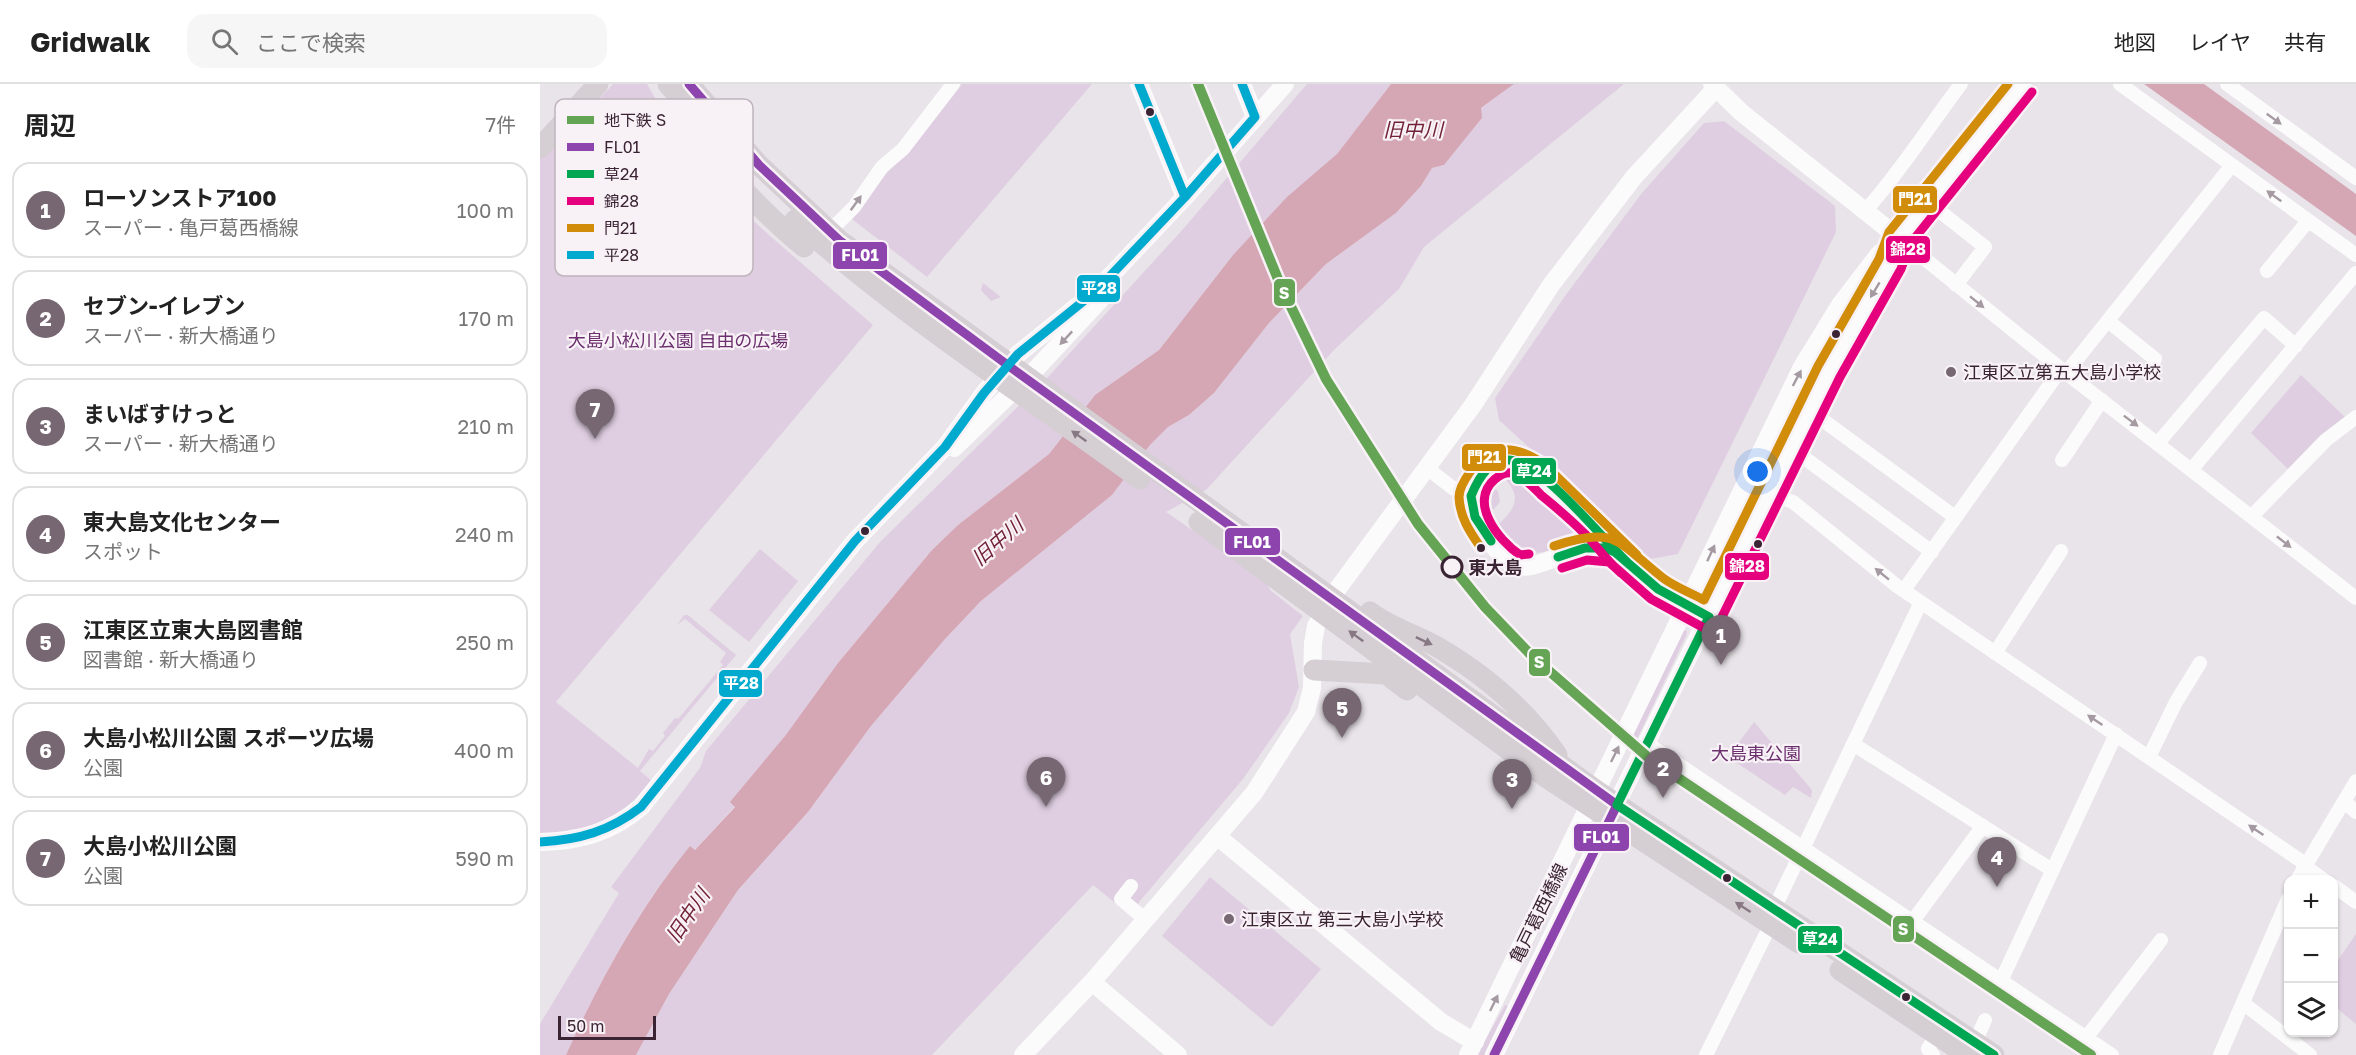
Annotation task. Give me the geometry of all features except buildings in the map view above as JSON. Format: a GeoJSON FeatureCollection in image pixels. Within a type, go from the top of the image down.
{"type":"FeatureCollection","features":[{"type":"Feature","properties":{"kind":"main road"},"geometry":{"type":"LineString","coordinates":[[584,99],[598,84]]}},
{"type":"Feature","properties":{"kind":"main road"},"geometry":{"type":"LineString","coordinates":[[661,84],[670,99]]}},
{"type":"Feature","properties":{"kind":"main road"},"geometry":{"type":"LineString","coordinates":[[668,84],[681,99]]}},
{"type":"Feature","properties":{"kind":"main road"},"geometry":{"type":"LineString","coordinates":[[689,84],[702,99]]}},
{"type":"Feature","properties":{"kind":"main road"},"geometry":{"type":"LineString","coordinates":[[705,84],[718,99]]}},
{"type":"Feature","properties":{"kind":"main road"},"geometry":{"type":"LineString","coordinates":[[540,148],[555,131]]}},
{"type":"Feature","properties":{"kind":"main road"},"geometry":{"type":"LineString","coordinates":[[753,138],[822,208],[912,279],[1012,378]]}},
{"type":"Feature","properties":{"kind":"main road"},"geometry":{"type":"LineString","coordinates":[[753,158],[795,202],[839,240],[1012,378]]}},
{"type":"Feature","properties":{"kind":"main road"},"geometry":{"type":"LineString","coordinates":[[753,180],[830,252],[1012,378],[1407,664],[1568,770]]}},
{"type":"Feature","properties":{"kind":"main road"},"geometry":{"type":"LineString","coordinates":[[753,197],[795,239],[887,312],[1012,378]]}},
{"type":"Feature","properties":{"kind":"main road"},"geometry":{"type":"LineString","coordinates":[[1339,587],[1374,615],[1438,648],[1508,698],[1541,733],[1568,770],[1594,799]]}},
{"type":"Feature","properties":{"kind":"main road"},"geometry":{"type":"LineString","coordinates":[[1407,664],[1547,778]]}},
{"type":"Feature","properties":{"kind":"main road"},"geometry":{"type":"LineString","coordinates":[[1314,670],[1386,674],[1493,753],[1594,799],[1971,1049]]}},
{"type":"Feature","properties":{"kind":"main road"},"geometry":{"type":"LineString","coordinates":[[1772,916],[1935,1045],[1971,1049],[1994,1055]]}},
{"type":"Feature","properties":{"kind":"street"},"geometry":{"type":"LineString","coordinates":[[681,84],[694,99]]}},
{"type":"Feature","properties":{"kind":"street"},"geometry":{"type":"LineString","coordinates":[[753,165],[822,229],[837,224],[854,207],[882,167],[903,149],[953,84]]}},
{"type":"Feature","properties":{"kind":"street"},"geometry":{"type":"LineString","coordinates":[[1139,84],[1185,197]]}},
{"type":"Feature","properties":{"kind":"street"},"geometry":{"type":"LineString","coordinates":[[1242,84],[1255,117]]}},
{"type":"Feature","properties":{"kind":"street"},"geometry":{"type":"LineString","coordinates":[[540,842],[595,835],[627,819],[641,807],[855,541],[945,447],[984,393],[1018,354],[1090,296],[1185,197],[1285,84]]}},
{"type":"Feature","properties":{"kind":"street"},"geometry":{"type":"LineString","coordinates":[[1866,210],[1892,181],[1918,139],[1961,84]]}},
{"type":"Feature","properties":{"kind":"street","name":"亀戸葛西橋線"},"geometry":{"type":"LineString","coordinates":[[1472,1048],[1687,606],[1759,451],[1812,349],[1840,305],[1879,254],[1899,238],[2023,84]]}},
{"type":"Feature","properties":{"kind":"street"},"geometry":{"type":"LineString","coordinates":[[2120,84],[2356,255]]}},
{"type":"Feature","properties":{"kind":"street"},"geometry":{"type":"LineString","coordinates":[[2227,84],[2356,178]]}},
{"type":"Feature","properties":{"kind":"street"},"geometry":{"type":"LineString","coordinates":[[1023,1055],[1092,982],[1254,793],[1306,712],[1314,670],[1312,643],[1316,626],[1339,587],[1487,384],[1551,285],[1634,177],[1716,86],[1742,113],[1866,210],[1956,285],[2356,598]]}},
{"type":"Feature","properties":{"kind":"street"},"geometry":{"type":"LineString","coordinates":[[1904,591],[1955,517],[2064,371],[2108,321],[2232,165]]}},
{"type":"Feature","properties":{"kind":"street"},"geometry":{"type":"LineString","coordinates":[[1928,202],[1985,247],[1956,285]]}},
{"type":"Feature","properties":{"kind":"street"},"geometry":{"type":"LineString","coordinates":[[2267,271],[2308,220]]}},
{"type":"Feature","properties":{"kind":"street","name":"亀戸葛西橋線"},"geometry":{"type":"LineString","coordinates":[[1494,1055],[1648,744],[1809,410],[1890,264],[1899,238]]}},
{"type":"Feature","properties":{"kind":"street"},"geometry":{"type":"LineString","coordinates":[[2192,469],[2356,273]]}},
{"type":"Feature","properties":{"kind":"street"},"geometry":{"type":"LineString","coordinates":[[2158,443],[2264,318],[2296,346]]}},
{"type":"Feature","properties":{"kind":"street"},"geometry":{"type":"LineString","coordinates":[[2108,321],[2155,359]]}},
{"type":"Feature","properties":{"kind":"street"},"geometry":{"type":"LineString","coordinates":[[2062,460],[2102,400]]}},
{"type":"Feature","properties":{"kind":"street"},"geometry":{"type":"LineString","coordinates":[[1809,410],[1955,517]]}},
{"type":"Feature","properties":{"kind":"street"},"geometry":{"type":"LineString","coordinates":[[1779,411],[1780,426],[1784,431],[1793,434],[1793,444]]}},
{"type":"Feature","properties":{"kind":"street"},"geometry":{"type":"LineString","coordinates":[[2252,516],[2326,440],[2356,417]]}},
{"type":"Feature","properties":{"kind":"street"},"geometry":{"type":"LineString","coordinates":[[1759,451],[1768,444],[1777,443],[1784,447],[1793,444]]}},
{"type":"Feature","properties":{"kind":"street"},"geometry":{"type":"LineString","coordinates":[[1793,444],[1932,552]]}},
{"type":"Feature","properties":{"kind":"street"},"geometry":{"type":"LineString","coordinates":[[1615,552],[1605,548],[1590,547],[1523,567],[1511,564],[1501,554],[1475,517],[1471,496],[1488,468],[1501,461],[1509,460],[1530,469],[1599,531],[1615,552],[1658,589],[1709,617]]}},
{"type":"Feature","properties":{"kind":"street"},"geometry":{"type":"LineString","coordinates":[[1426,468],[1454,489],[1471,496]]}},
{"type":"Feature","properties":{"kind":"street"},"geometry":{"type":"LineString","coordinates":[[1769,493],[1793,502],[1904,591],[2116,734],[2319,875]]}},
{"type":"Feature","properties":{"kind":"street"},"geometry":{"type":"LineString","coordinates":[[1558,556],[1570,550],[1581,532],[1581,523],[1569,504]]}},
{"type":"Feature","properties":{"kind":"street"},"geometry":{"type":"LineString","coordinates":[[1995,653],[2061,551]]}},
{"type":"Feature","properties":{"kind":"street"},"geometry":{"type":"LineString","coordinates":[[1706,1055],[1921,602]]}},
{"type":"Feature","properties":{"kind":"street"},"geometry":{"type":"LineString","coordinates":[[2149,757],[2176,702],[2200,663]]}},
{"type":"Feature","properties":{"kind":"street"},"geometry":{"type":"LineString","coordinates":[[2001,981],[2116,734]]}},
{"type":"Feature","properties":{"kind":"street"},"geometry":{"type":"LineString","coordinates":[[1648,744],[2112,1055]]}},
{"type":"Feature","properties":{"kind":"street"},"geometry":{"type":"LineString","coordinates":[[1853,744],[2052,870]]}},
{"type":"Feature","properties":{"kind":"street"},"geometry":{"type":"LineString","coordinates":[[2299,875],[2356,781]]}},
{"type":"Feature","properties":{"kind":"street"},"geometry":{"type":"LineString","coordinates":[[2343,801],[2356,812]]}},
{"type":"Feature","properties":{"kind":"street"},"geometry":{"type":"LineString","coordinates":[[1912,922],[1983,826]]}},
{"type":"Feature","properties":{"kind":"street"},"geometry":{"type":"LineString","coordinates":[[1217,836],[1472,1048]]}},
{"type":"Feature","properties":{"kind":"street"},"geometry":{"type":"LineString","coordinates":[[1131,886],[1121,899],[1146,920]]}},
{"type":"Feature","properties":{"kind":"street"},"geometry":{"type":"LineString","coordinates":[[2338,889],[2356,902]]}},
{"type":"Feature","properties":{"kind":"street"},"geometry":{"type":"LineString","coordinates":[[2220,1055],[2284,910]]}},
{"type":"Feature","properties":{"kind":"street"},"geometry":{"type":"LineString","coordinates":[[2086,1038],[2161,940]]}},
{"type":"Feature","properties":{"kind":"street"},"geometry":{"type":"LineString","coordinates":[[1092,982],[1178,1055]]}},
{"type":"Feature","properties":{"kind":"street"},"geometry":{"type":"LineString","coordinates":[[2243,1003],[2310,1055]]}},
{"type":"Feature","properties":{"kind":"street"},"geometry":{"type":"LineString","coordinates":[[1971,1049],[1985,1020]]}},
{"type":"Feature","properties":{"kind":"green space","name":"大島小松川公園 自由の広場"},"geometry":{"type":"Polygon","coordinates":[[[613,84],[647,84],[656,99],[599,99],[613,84]]]}},
{"type":"Feature","properties":{"kind":"green space"},"geometry":{"type":"Polygon","coordinates":[[[962,84],[1092,84],[927,277],[852,219],[882,178],[920,138],[962,84]]]}},
{"type":"Feature","properties":{"kind":"green space"},"geometry":{"type":"Polygon","coordinates":[[[1307,84],[1391,84],[1337,154],[1233,255],[1159,350],[1095,395],[1049,454],[958,525],[932,550],[838,663],[785,736],[731,802],[735,806],[695,850],[690,847],[671,870],[621,946],[566,1055],[540,1055],[540,1024],[619,893],[611,887],[700,768],[706,751],[881,541],[1048,377],[1184,228],[1307,84]]]}},
{"type":"Feature","properties":{"kind":"green space"},"geometry":{"type":"Polygon","coordinates":[[[1514,84],[1624,84],[1424,247],[1399,289],[1334,350],[1206,490],[1166,512],[1266,581],[1270,590],[1303,616],[1290,634],[1299,687],[1289,713],[1243,779],[1129,914],[1093,885],[932,1055],[636,1055],[669,994],[738,890],[808,812],[871,726],[945,639],[981,601],[1112,495],[1150,445],[1168,427],[1189,415],[1214,393],[1269,323],[1326,264],[1396,213],[1421,186],[1432,168],[1444,165],[1482,118],[1480,109],[1514,84]]]}},
{"type":"Feature","properties":{"kind":"green space"},"geometry":{"type":"Polygon","coordinates":[[[1724,121],[1835,206],[1836,232],[1678,554],[1650,559],[1499,420],[1495,398],[1565,296],[1642,193],[1704,123],[1724,121]]]}},
{"type":"Feature","properties":{"kind":"green space","name":"大島小松川公園 自由の広場"},"geometry":{"type":"Polygon","coordinates":[[[555,147],[555,276],[753,276],[753,220],[873,325],[556,702],[638,768],[649,749],[653,751],[675,718],[678,719],[723,665],[720,662],[726,653],[685,619],[677,625],[684,615],[688,615],[736,655],[640,771],[652,781],[628,805],[616,815],[589,828],[558,833],[540,833],[540,158],[555,147]]]}},
{"type":"Feature","properties":{"kind":"green space"},"geometry":{"type":"Polygon","coordinates":[[[983,283],[1001,297],[991,301],[981,290],[983,283]]]}},
{"type":"Feature","properties":{"kind":"green space"},"geometry":{"type":"Polygon","coordinates":[[[1847,315],[1850,317],[1826,359],[1795,423],[1783,417],[1810,364],[1847,315]]]}},
{"type":"Feature","properties":{"kind":"green space"},"geometry":{"type":"Polygon","coordinates":[[[2301,375],[2345,417],[2319,437],[2288,469],[2251,433],[2301,375]]]}},
{"type":"Feature","properties":{"kind":"green space"},"geometry":{"type":"Polygon","coordinates":[[[1774,452],[1780,456],[1743,517],[1714,579],[1708,576],[1742,505],[1774,452]]]}},
{"type":"Feature","properties":{"kind":"green space"},"geometry":{"type":"Polygon","coordinates":[[[1516,465],[1554,496],[1571,515],[1574,529],[1568,540],[1557,548],[1527,553],[1512,549],[1501,541],[1495,527],[1510,512],[1515,498],[1510,485],[1495,470],[1516,465]]]}},
{"type":"Feature","properties":{"kind":"green space"},"geometry":{"type":"Polygon","coordinates":[[[1490,485],[1498,491],[1500,502],[1491,512],[1486,513],[1480,508],[1482,489],[1490,485]]]}},
{"type":"Feature","properties":{"kind":"green space"},"geometry":{"type":"Polygon","coordinates":[[[760,549],[798,581],[749,642],[709,610],[760,549]]]}},
{"type":"Feature","properties":{"kind":"green space"},"geometry":{"type":"Polygon","coordinates":[[[1683,630],[1687,631],[1686,636],[1637,739],[1633,735],[1683,630]]]}},
{"type":"Feature","properties":{"kind":"green space","name":"大島東公園"},"geometry":{"type":"Polygon","coordinates":[[[1754,722],[1812,790],[1811,798],[1793,787],[1785,795],[1728,757],[1754,722]]]}},
{"type":"Feature","properties":{"kind":"green space"},"geometry":{"type":"Polygon","coordinates":[[[1210,877],[1321,969],[1273,1026],[1270,1026],[1162,936],[1210,877]]]}},
{"type":"Feature","properties":{"kind":"green space"},"geometry":{"type":"Polygon","coordinates":[[[2356,934],[2356,1024],[2338,1009],[2338,960],[2356,934]]]}},
{"type":"Feature","properties":{"kind":"green space"},"geometry":{"type":"Polygon","coordinates":[[[1505,1005],[1509,1007],[1484,1055],[1477,1055],[1505,1005]]]}},
{"type":"Feature","properties":{"kind":"water","name":"旧中川"},"geometry":{"type":"Polygon","coordinates":[[[1391,84],[1514,84],[1481,108],[1482,118],[1444,165],[1432,168],[1421,186],[1396,213],[1326,264],[1269,323],[1214,393],[1189,415],[1168,427],[1150,445],[1112,495],[981,601],[945,639],[871,726],[808,812],[738,890],[669,994],[636,1055],[566,1055],[621,946],[671,870],[690,846],[695,850],[735,807],[730,802],[785,736],[838,663],[932,550],[958,525],[1049,454],[1095,395],[1159,350],[1233,255],[1287,197],[1337,154],[1391,84]]]}},
{"type":"Feature","properties":{"kind":"water"},"geometry":{"type":"Polygon","coordinates":[[[2144,84],[2204,84],[2356,194],[2356,236],[2144,84]]]}},
{"type":"Feature","properties":{"kind":"metro line","name":"S"},"geometry":{"type":"LineString","coordinates":[[1198,84],[1280,284],[1326,379],[1418,524],[1485,607],[1532,656],[1650,759],[2091,1055]]}},
{"type":"Feature","properties":{"kind":"transit line","name":"FL01"},"geometry":{"type":"LineString","coordinates":[[689,84],[702,99]]}},
{"type":"Feature","properties":{"kind":"transit line","name":"平28"},"geometry":{"type":"LineString","coordinates":[[1139,84],[1185,197]]}},
{"type":"Feature","properties":{"kind":"transit line","name":"平28"},"geometry":{"type":"LineString","coordinates":[[540,842],[594,833],[618,822],[641,807],[855,541],[945,447],[984,393],[1018,354],[1096,291],[1185,197],[1255,117],[1242,84]]}},
{"type":"Feature","properties":{"kind":"transit line","name":"門21"},"geometry":{"type":"LineString","coordinates":[[1554,546],[1591,537],[1604,537],[1625,547],[1668,581],[1704,600],[1818,366],[1879,259],[1889,232],[2008,84]]}},
{"type":"Feature","properties":{"kind":"transit line","name":"錦28"},"geometry":{"type":"LineString","coordinates":[[1562,568],[1587,560],[1609,562],[1651,599],[1704,628],[1711,629],[1718,625],[1840,377],[1901,269],[1910,244],[2032,92]]}},
{"type":"Feature","properties":{"kind":"transit line","name":"FL01"},"geometry":{"type":"LineString","coordinates":[[753,158],[839,240],[1017,372],[1617,805],[1494,1055]]}},
{"type":"Feature","properties":{"kind":"transit line","name":"門21"},"geometry":{"type":"LineString","coordinates":[[1481,548],[1464,518],[1460,505],[1460,491],[1478,462],[1487,455],[1505,450],[1525,454],[1545,465],[1637,555]]}},
{"type":"Feature","properties":{"kind":"transit line","name":"草24"},"geometry":{"type":"LineString","coordinates":[[1491,541],[1475,517],[1471,496],[1480,478],[1490,467],[1495,463],[1509,460],[1523,464],[1555,487],[1629,564]]}},
{"type":"Feature","properties":{"kind":"transit line","name":"錦28"},"geometry":{"type":"LineString","coordinates":[[1529,554],[1520,555],[1503,540],[1489,520],[1485,509],[1484,498],[1487,488],[1505,473],[1516,474],[1526,481],[1581,530],[1621,573]]}},
{"type":"Feature","properties":{"kind":"transit line","name":"草24"},"geometry":{"type":"LineString","coordinates":[[1558,557],[1585,548],[1605,548],[1615,552],[1658,589],[1709,617],[1617,805],[1994,1055]]}},
{"type":"Feature","properties":{"kind":"place","name":"江東区立第五大島小学校"},"geometry":{"type":"Point","coordinates":[1951,372]}},
{"type":"Feature","properties":{"kind":"place","name":"大島小松川公園"},"geometry":{"type":"Point","coordinates":[595,439]}},
{"type":"Feature","properties":{"kind":"place","name":"東大島"},"geometry":{"type":"Point","coordinates":[1452,567]}},
{"type":"Feature","properties":{"kind":"place","name":"ローソンストア100"},"geometry":{"type":"Point","coordinates":[1721,665]}},
{"type":"Feature","properties":{"kind":"place","name":"江東区立東大島図書館"},"geometry":{"type":"Point","coordinates":[1342,738]}},
{"type":"Feature","properties":{"kind":"place","name":"セブン-イレブン"},"geometry":{"type":"Point","coordinates":[1663,798]}},
{"type":"Feature","properties":{"kind":"place","name":"大島小松川公園 スポーツ広場"},"geometry":{"type":"Point","coordinates":[1046,807]}},
{"type":"Feature","properties":{"kind":"place","name":"まいばすけっと"},"geometry":{"type":"Point","coordinates":[1512,809]}},
{"type":"Feature","properties":{"kind":"place","name":"東大島文化センター"},"geometry":{"type":"Point","coordinates":[1997,887]}},
{"type":"Feature","properties":{"kind":"place","name":"江東区立 第三大島小学校"},"geometry":{"type":"Point","coordinates":[1229,919]}}]}
